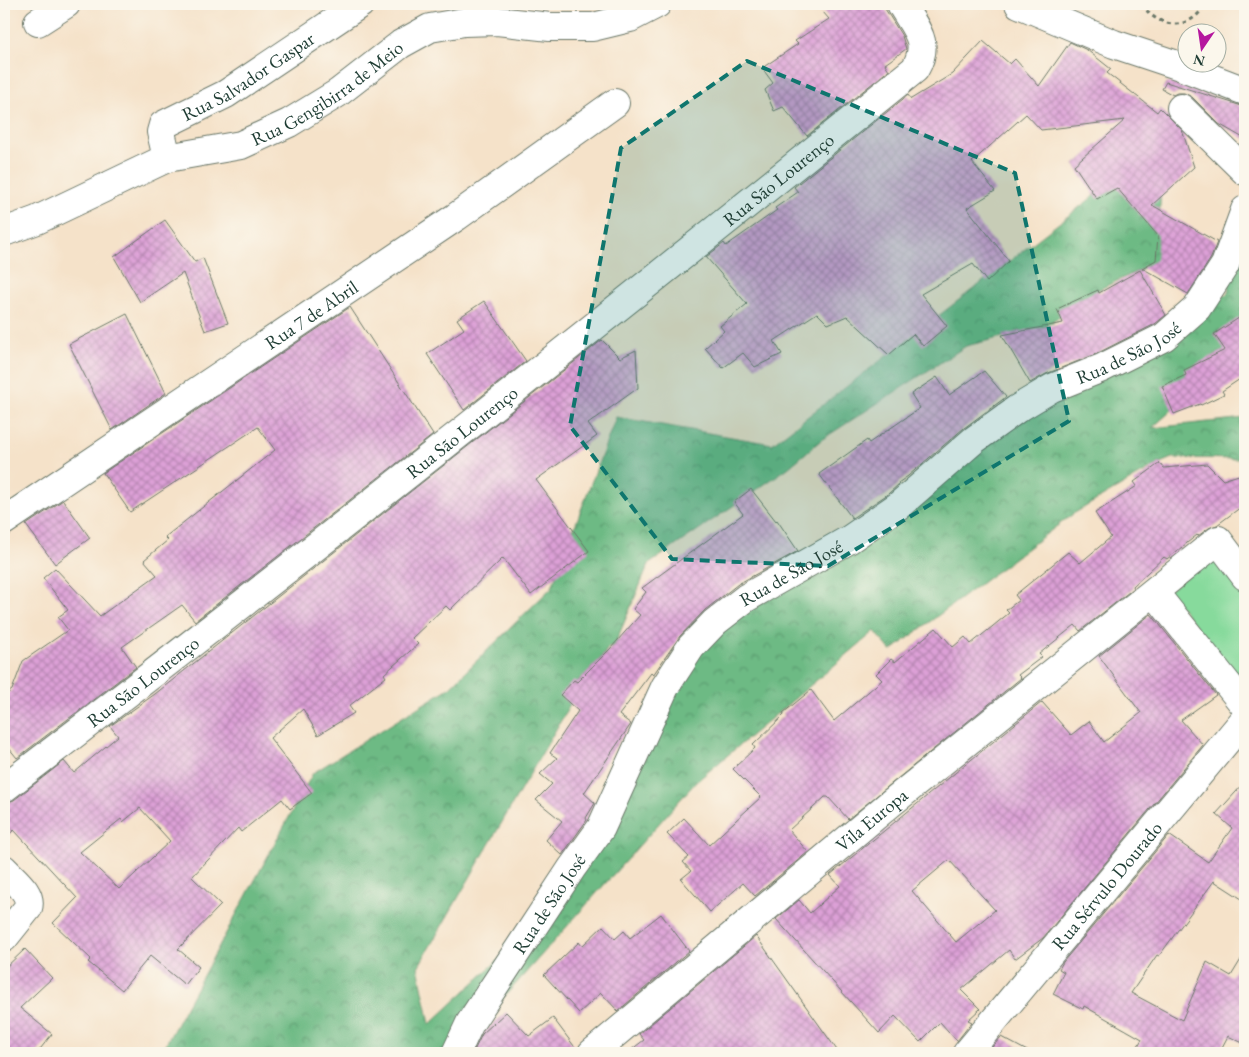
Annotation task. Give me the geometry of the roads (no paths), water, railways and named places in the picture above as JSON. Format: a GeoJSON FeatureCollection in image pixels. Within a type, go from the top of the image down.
{"type":"FeatureCollection","features":[{"type":"Feature","properties":{"kind":"street"},"geometry":{"type":"LineString","coordinates":[[38,22],[66,4]]}},
{"type":"Feature","properties":{"kind":"street","name":"Rua Salvador Gaspar"},"geometry":{"type":"LineString","coordinates":[[167,158],[161,132],[163,125],[226,94],[360,4]]}},
{"type":"Feature","properties":{"kind":"street","name":"Rua Gengibirra de Meio"},"geometry":{"type":"LineString","coordinates":[[4,232],[37,220],[167,158],[241,144],[289,123],[338,93],[401,44],[430,28],[464,22],[497,21],[550,27],[593,27],[630,18],[657,4]]}},
{"type":"Feature","properties":{"kind":"street","name":"Rua São Lourenço"},"geometry":{"type":"LineString","coordinates":[[4,788],[166,665],[722,225],[915,69],[922,56],[922,41],[901,4]]}},
{"type":"Feature","properties":{"kind":"street"},"geometry":{"type":"LineString","coordinates":[[1019,4],[1106,41],[1245,90]]}},
{"type":"Feature","properties":{"kind":"street","name":"Rua 7 de Abril"},"geometry":{"type":"LineString","coordinates":[[4,521],[456,217],[614,103]]}},
{"type":"Feature","properties":{"kind":"street"},"geometry":{"type":"LineString","coordinates":[[1181,108],[1245,171]]}},
{"type":"Feature","properties":{"kind":"street","name":"Rua de São José"},"geometry":{"type":"LineString","coordinates":[[456,1053],[470,1023],[572,868],[601,828],[664,687],[691,647],[715,622],[746,598],[850,539],[898,506],[974,440],[1017,408],[1052,388],[1102,368],[1164,337],[1196,308],[1225,265],[1245,210]]}},
{"type":"Feature","properties":{"kind":"street","name":"Vila Europa"},"geometry":{"type":"LineString","coordinates":[[592,1053],[891,803],[1218,540],[1245,576]]}},
{"type":"Feature","properties":{"kind":"street"},"geometry":{"type":"LineString","coordinates":[[1154,592],[1245,706]]}},
{"type":"Feature","properties":{"kind":"street","name":"Rua Sérvulo Dourado"},"geometry":{"type":"LineString","coordinates":[[967,1053],[1245,719]]}},
{"type":"Feature","properties":{"kind":"street"},"geometry":{"type":"LineString","coordinates":[[4,869],[26,893],[29,899],[28,908],[4,938]]}}]}
